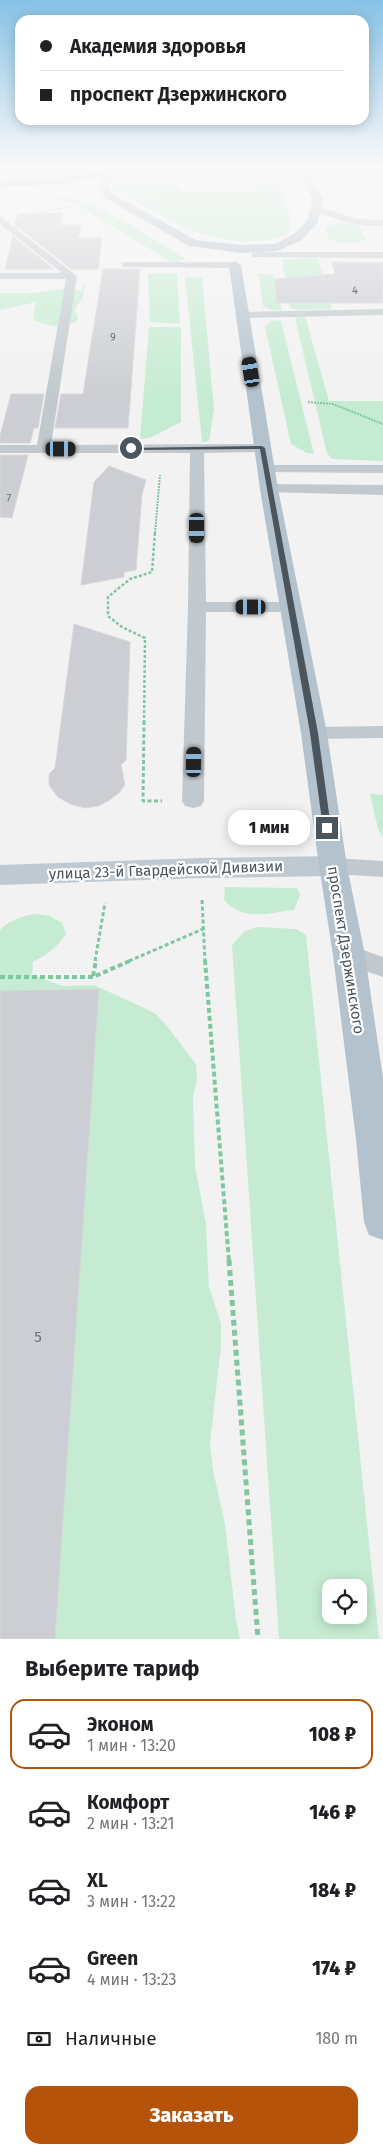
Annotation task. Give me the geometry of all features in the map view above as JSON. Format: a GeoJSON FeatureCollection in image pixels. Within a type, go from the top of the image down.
{"type":"FeatureCollection","features":[{"type":"Feature","properties":{"kind":"main road"},"geometry":{"type":"LineString","coordinates":[[194,243],[235,265],[284,243]]}},
{"type":"Feature","properties":{"kind":"main road"},"geometry":{"type":"LineString","coordinates":[[197,243],[241,249],[276,247]]}},
{"type":"Feature","properties":{"kind":"main road","name":"проспект Дзержинского"},"geometry":{"type":"LineString","coordinates":[[235,265],[267,479],[314,733],[333,866],[366,961],[374,1139],[383,1222]]}},
{"type":"Feature","properties":{"kind":"street","name":"улица 23-й Гвардейской Дивизии"},"geometry":{"type":"LineString","coordinates":[[0,875],[202,868],[333,866]]}},
{"type":"Feature","properties":{"kind":"lane"},"geometry":{"type":"LineString","coordinates":[[31,243],[58,265],[74,270]]}},
{"type":"Feature","properties":{"kind":"lane"},"geometry":{"type":"LineString","coordinates":[[276,247],[383,247]]}},
{"type":"Feature","properties":{"kind":"lane"},"geometry":{"type":"LineString","coordinates":[[256,255],[383,255]]}},
{"type":"Feature","properties":{"kind":"lane"},"geometry":{"type":"LineString","coordinates":[[126,265],[235,265]]}},
{"type":"Feature","properties":{"kind":"lane"},"geometry":{"type":"LineString","coordinates":[[0,276],[74,270]]}},
{"type":"Feature","properties":{"kind":"lane"},"geometry":{"type":"LineString","coordinates":[[43,449],[74,270]]}},
{"type":"Feature","properties":{"kind":"lane"},"geometry":{"type":"LineString","coordinates":[[243,315],[383,312]]}},
{"type":"Feature","properties":{"kind":"lane"},"geometry":{"type":"LineString","coordinates":[[351,313],[356,325]]}},
{"type":"Feature","properties":{"kind":"lane"},"geometry":{"type":"LineString","coordinates":[[190,448],[197,607],[194,801]]}},
{"type":"Feature","properties":{"kind":"lane"},"geometry":{"type":"LineString","coordinates":[[0,449],[262,448]]}},
{"type":"Feature","properties":{"kind":"lane"},"geometry":{"type":"LineString","coordinates":[[267,479],[383,469]]}},
{"type":"Feature","properties":{"kind":"lane"},"geometry":{"type":"LineString","coordinates":[[267,479],[380,490],[383,507]]}},
{"type":"Feature","properties":{"kind":"lane"},"geometry":{"type":"LineString","coordinates":[[197,607],[290,607]]}},
{"type":"Feature","properties":{"kind":"lane"},"geometry":{"type":"LineString","coordinates":[[314,733],[383,732]]}},
{"type":"Feature","properties":{"kind":"lane"},"geometry":{"type":"LineString","coordinates":[[333,866],[383,869]]}},
{"type":"Feature","properties":{"kind":"path"},"geometry":{"type":"LineString","coordinates":[[308,402],[334,404],[383,424]]}},
{"type":"Feature","properties":{"kind":"path"},"geometry":{"type":"LineString","coordinates":[[190,448],[185,472],[160,471],[152,572],[130,579],[108,597],[108,616],[122,627],[145,638],[143,801],[194,801]]}},
{"type":"Feature","properties":{"kind":"path"},"geometry":{"type":"LineString","coordinates":[[204,889],[201,908],[202,929],[258,1639]]}},
{"type":"Feature","properties":{"kind":"path"},"geometry":{"type":"LineString","coordinates":[[92,977],[105,902]]}},
{"type":"Feature","properties":{"kind":"path"},"geometry":{"type":"LineString","coordinates":[[0,977],[92,977],[202,929]]}},
{"type":"Feature","properties":{"kind":"green space"},"geometry":{"type":"Polygon","coordinates":[[[141,243],[161,243],[186,259],[173,263],[141,243]]]}},
{"type":"Feature","properties":{"kind":"green space"},"geometry":{"type":"Polygon","coordinates":[[[318,258],[332,309],[299,310],[290,308],[282,259],[318,258]]]}},
{"type":"Feature","properties":{"kind":"green space"},"geometry":{"type":"Polygon","coordinates":[[[258,273],[273,275],[282,311],[271,310],[263,306],[258,273]]]}},
{"type":"Feature","properties":{"kind":"green space"},"geometry":{"type":"Polygon","coordinates":[[[148,274],[177,274],[180,324],[150,322],[148,274]]]}},
{"type":"Feature","properties":{"kind":"green space"},"geometry":{"type":"Polygon","coordinates":[[[185,277],[202,278],[214,409],[209,441],[202,442],[185,277]]]}},
{"type":"Feature","properties":{"kind":"green space"},"geometry":{"type":"Polygon","coordinates":[[[85,280],[83,297],[75,309],[78,319],[68,325],[51,326],[35,320],[33,317],[36,302],[0,310],[0,293],[33,293],[68,288],[81,291],[85,280]]]}},
{"type":"Feature","properties":{"kind":"green space"},"geometry":{"type":"Polygon","coordinates":[[[305,316],[329,401],[383,401],[383,461],[332,459],[327,453],[295,318],[305,316]]]}},
{"type":"Feature","properties":{"kind":"green space"},"geometry":{"type":"Polygon","coordinates":[[[272,320],[281,321],[314,454],[307,453],[291,444],[265,327],[272,320]]]}},
{"type":"Feature","properties":{"kind":"green space"},"geometry":{"type":"Polygon","coordinates":[[[149,327],[181,327],[181,422],[152,437],[140,439],[149,327]]]}},
{"type":"Feature","properties":{"kind":"green space"},"geometry":{"type":"Polygon","coordinates":[[[370,794],[383,795],[383,837],[378,829],[370,794]]]}},
{"type":"Feature","properties":{"kind":"green space"},"geometry":{"type":"Polygon","coordinates":[[[225,887],[294,888],[298,889],[300,895],[294,910],[266,914],[248,914],[232,907],[224,900],[225,887]]]}},
{"type":"Feature","properties":{"kind":"green space"},"geometry":{"type":"Polygon","coordinates":[[[34,914],[50,916],[62,923],[66,934],[51,950],[33,962],[32,975],[63,986],[94,985],[156,1014],[196,1064],[197,1080],[193,1096],[195,1166],[206,1224],[209,1287],[221,1324],[221,1346],[210,1444],[213,1470],[225,1524],[236,1620],[240,1639],[0,1639],[0,930],[16,919],[34,914]]]}},
{"type":"Feature","properties":{"kind":"green space"},"geometry":{"type":"Polygon","coordinates":[[[258,927],[296,929],[306,935],[379,1639],[279,1639],[232,945],[245,931],[258,927]]]}},
{"type":"Feature","properties":{"kind":"building"},"geometry":{"type":"Polygon","coordinates":[[[11,243],[22,243],[54,269],[5,269],[11,243]]]}},
{"type":"Feature","properties":{"kind":"building"},"geometry":{"type":"Polygon","coordinates":[[[39,243],[101,243],[98,269],[71,269],[39,243]]]}},
{"type":"Feature","properties":{"kind":"building"},"geometry":{"type":"Polygon","coordinates":[[[332,262],[383,263],[383,303],[276,303],[275,279],[335,274],[332,262]]]}},
{"type":"Feature","properties":{"kind":"building"},"geometry":{"type":"Polygon","coordinates":[[[103,269],[140,269],[128,428],[55,428],[61,394],[83,394],[103,269]]]}},
{"type":"Feature","properties":{"kind":"building"},"geometry":{"type":"Polygon","coordinates":[[[11,394],[44,394],[38,428],[34,428],[30,443],[0,443],[0,436],[11,394]]]}},
{"type":"Feature","properties":{"kind":"building"},"geometry":{"type":"Polygon","coordinates":[[[0,455],[28,455],[12,518],[0,517],[0,455]]]}},
{"type":"Feature","properties":{"kind":"building"},"geometry":{"type":"Polygon","coordinates":[[[109,466],[146,480],[142,494],[136,570],[124,572],[124,577],[81,585],[94,482],[109,466]]]}},
{"type":"Feature","properties":{"kind":"building"},"geometry":{"type":"Polygon","coordinates":[[[74,624],[130,642],[126,760],[121,765],[125,785],[119,793],[108,801],[98,806],[85,808],[70,804],[58,797],[49,785],[49,774],[55,768],[74,624]]]}},
{"type":"Feature","properties":{"kind":"building"},"geometry":{"type":"Polygon","coordinates":[[[99,989],[55,1639],[0,1639],[0,991],[99,989]]]}},
{"type":"Feature","properties":{"kind":"route"},"geometry":{"type":"LineString","coordinates":[[131,448],[262,448],[314,733],[327,828]]}}]}
